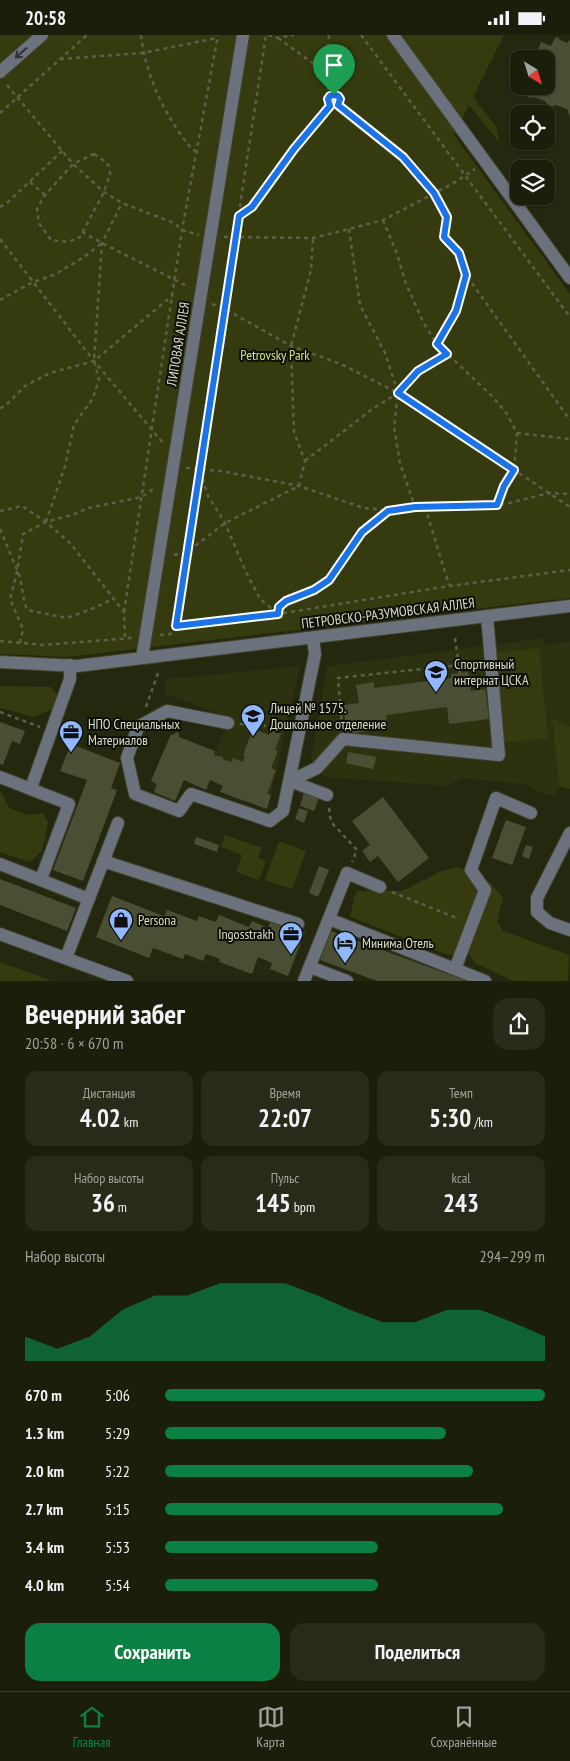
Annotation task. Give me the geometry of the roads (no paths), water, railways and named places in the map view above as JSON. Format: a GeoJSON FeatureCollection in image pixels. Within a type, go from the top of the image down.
{"type":"FeatureCollection","features":[{"type":"Feature","properties":{"kind":"street"},"geometry":{"type":"LineString","coordinates":[[0,72],[42,35]]}},
{"type":"Feature","properties":{"kind":"street","name":"ЛИПОВАЯ АЛЛЕЯ"},"geometry":{"type":"LineString","coordinates":[[142,658],[243,35]]}},
{"type":"Feature","properties":{"kind":"street"},"geometry":{"type":"LineString","coordinates":[[393,35],[570,277]]}},
{"type":"Feature","properties":{"kind":"street","name":"ПЕТРОВСКО-РАЗУМОВСКАЯ АЛЛЕЯ"},"geometry":{"type":"LineString","coordinates":[[0,662],[70,665],[142,658],[570,606]]}},
{"type":"Feature","properties":{"kind":"street"},"geometry":{"type":"LineString","coordinates":[[290,781],[317,768],[343,739],[499,755],[487,616]]}},
{"type":"Feature","properties":{"kind":"street"},"geometry":{"type":"LineString","coordinates":[[228,723],[167,711],[138,727],[127,758],[135,795],[179,811],[191,794],[270,821],[283,811],[315,653],[313,638]]}},
{"type":"Feature","properties":{"kind":"street"},"geometry":{"type":"LineString","coordinates":[[31,788],[70,679],[70,665]]}},
{"type":"Feature","properties":{"kind":"street"},"geometry":{"type":"LineString","coordinates":[[0,777],[69,803],[41,879]]}},
{"type":"Feature","properties":{"kind":"street"},"geometry":{"type":"LineString","coordinates":[[290,781],[327,795]]}},
{"type":"Feature","properties":{"kind":"street"},"geometry":{"type":"LineString","coordinates":[[455,969],[485,890],[471,870],[496,799],[531,813]]}},
{"type":"Feature","properties":{"kind":"street"},"geometry":{"type":"LineString","coordinates":[[66,958],[118,823]]}},
{"type":"Feature","properties":{"kind":"street"},"geometry":{"type":"LineString","coordinates":[[570,833],[537,898],[537,913],[550,923],[570,930]]}},
{"type":"Feature","properties":{"kind":"street"},"geometry":{"type":"LineString","coordinates":[[104,861],[298,924]]}},
{"type":"Feature","properties":{"kind":"street"},"geometry":{"type":"LineString","coordinates":[[0,864],[89,899]]}},
{"type":"Feature","properties":{"kind":"street"},"geometry":{"type":"LineString","coordinates":[[304,981],[347,873],[380,887]]}},
{"type":"Feature","properties":{"kind":"street"},"geometry":{"type":"LineString","coordinates":[[329,919],[485,981]]}},
{"type":"Feature","properties":{"kind":"street"},"geometry":{"type":"LineString","coordinates":[[0,933],[127,981]]}},
{"type":"Feature","properties":{"kind":"street"},"geometry":{"type":"LineString","coordinates":[[310,967],[347,981]]}},
{"type":"Feature","properties":{"kind":"place","name":"Спортивный интернат ЦСКА"},"geometry":{"type":"Point","coordinates":[436,693]}},
{"type":"Feature","properties":{"kind":"place","name":"Лицей № 1575. Дошкольное отделение"},"geometry":{"type":"Point","coordinates":[253,737]}},
{"type":"Feature","properties":{"kind":"place","name":"НПО Специальных Материалов"},"geometry":{"type":"Point","coordinates":[71,753]}},
{"type":"Feature","properties":{"kind":"place","name":"Persona"},"geometry":{"type":"Point","coordinates":[121,941]}},
{"type":"Feature","properties":{"kind":"place","name":"Ingosstrakh"},"geometry":{"type":"Point","coordinates":[291,955]}},
{"type":"Feature","properties":{"kind":"place","name":"Минима Отель"},"geometry":{"type":"Point","coordinates":[345,964]}},
{"type":"Feature","properties":{"kind":"park label","name":"Petrovsky Park"},"geometry":{"type":"Point","coordinates":[275,355]}}]}
